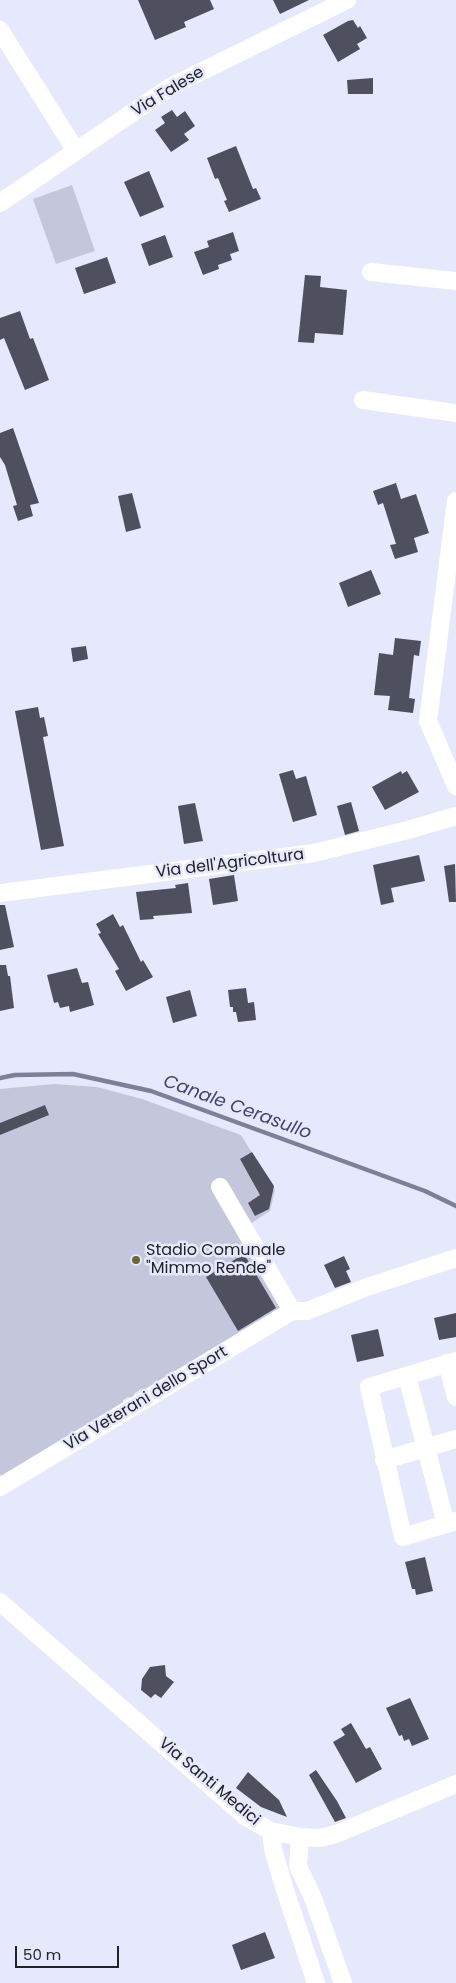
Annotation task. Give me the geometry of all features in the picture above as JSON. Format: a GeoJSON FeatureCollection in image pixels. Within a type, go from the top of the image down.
{"type":"FeatureCollection","features":[{"type":"Feature","properties":{"kind":"street","name":"Via Falese"},"geometry":{"type":"LineString","coordinates":[[0,203],[170,87],[342,1]]}},
{"type":"Feature","properties":{"kind":"street"},"geometry":{"type":"LineString","coordinates":[[0,30],[76,151]]}},
{"type":"Feature","properties":{"kind":"street"},"geometry":{"type":"LineString","coordinates":[[371,272],[456,281]]}},
{"type":"Feature","properties":{"kind":"street"},"geometry":{"type":"LineString","coordinates":[[363,400],[456,413]]}},
{"type":"Feature","properties":{"kind":"street"},"geometry":{"type":"LineString","coordinates":[[456,500],[428,721],[456,786]]}},
{"type":"Feature","properties":{"kind":"street","name":"Via dell'Agricoltura"},"geometry":{"type":"LineString","coordinates":[[0,893],[314,853],[456,816]]}},
{"type":"Feature","properties":{"kind":"street"},"geometry":{"type":"LineString","coordinates":[[220,1188],[292,1311],[307,1311],[367,1287],[456,1258]]}},
{"type":"Feature","properties":{"kind":"street","name":"Via Veterani dello Sport"},"geometry":{"type":"LineString","coordinates":[[0,1487],[292,1311]]}},
{"type":"Feature","properties":{"kind":"street"},"geometry":{"type":"LineString","coordinates":[[407,1376],[426,1448],[451,1522],[403,1537],[384,1460],[369,1387],[452,1362],[456,1398]]}},
{"type":"Feature","properties":{"kind":"street"},"geometry":{"type":"LineString","coordinates":[[384,1460],[456,1440]]}},
{"type":"Feature","properties":{"kind":"street","name":"Via Santi Medici"},"geometry":{"type":"LineString","coordinates":[[0,1602],[246,1817],[272,1831],[300,1837],[320,1838],[336,1834],[456,1784]]}},
{"type":"Feature","properties":{"kind":"street"},"geometry":{"type":"LineString","coordinates":[[272,1831],[273,1850],[316,1983]]}},
{"type":"Feature","properties":{"kind":"street"},"geometry":{"type":"LineString","coordinates":[[300,1837],[298,1866],[313,1898],[343,1983]]}},
{"type":"Feature","properties":{"kind":"street"},"geometry":{"type":"LineString","coordinates":[[273,1850],[286,1861],[298,1866]]}},
{"type":"Feature","properties":{"kind":"shaded area"},"geometry":{"type":"Polygon","coordinates":[[[72,185],[95,251],[56,264],[33,199],[72,185]]]}},
{"type":"Feature","properties":{"kind":"shaded area","name":"Stadio Comunale \"Mimmo Rende\""},"geometry":{"type":"Polygon","coordinates":[[[54,1084],[97,1087],[142,1099],[241,1135],[275,1190],[270,1211],[250,1224],[282,1308],[145,1390],[141,1389],[134,1394],[133,1398],[128,1397],[123,1400],[123,1404],[6,1477],[0,1475],[0,1089],[54,1084]]]}},
{"type":"Feature","properties":{"kind":"building"},"geometry":{"type":"Polygon","coordinates":[[[138,0],[210,0],[214,9],[184,22],[186,27],[155,40],[138,0]]]}},
{"type":"Feature","properties":{"kind":"building"},"geometry":{"type":"Polygon","coordinates":[[[273,0],[309,0],[280,14],[273,0]]]}},
{"type":"Feature","properties":{"kind":"building"},"geometry":{"type":"Polygon","coordinates":[[[353,20],[358,28],[360,26],[367,38],[357,44],[360,49],[338,62],[323,35],[353,20]]]}},
{"type":"Feature","properties":{"kind":"building"},"geometry":{"type":"Polygon","coordinates":[[[373,78],[373,94],[348,94],[347,80],[373,78]]]}},
{"type":"Feature","properties":{"kind":"building"},"geometry":{"type":"Polygon","coordinates":[[[172,110],[177,117],[185,111],[195,126],[184,134],[189,140],[171,152],[155,130],[165,123],[161,117],[172,110]]]}},
{"type":"Feature","properties":{"kind":"building"},"geometry":{"type":"Polygon","coordinates":[[[236,146],[253,189],[256,188],[261,199],[229,212],[224,201],[227,200],[218,178],[215,179],[207,158],[236,146]]]}},
{"type":"Feature","properties":{"kind":"building"},"geometry":{"type":"Polygon","coordinates":[[[149,171],[164,207],[140,217],[124,182],[149,171]]]}},
{"type":"Feature","properties":{"kind":"building"},"geometry":{"type":"Polygon","coordinates":[[[233,232],[239,251],[230,254],[232,260],[218,265],[219,269],[203,275],[194,252],[209,247],[207,241],[233,232]]]}},
{"type":"Feature","properties":{"kind":"building"},"geometry":{"type":"Polygon","coordinates":[[[165,235],[173,257],[149,266],[141,244],[165,235]]]}},
{"type":"Feature","properties":{"kind":"building"},"geometry":{"type":"Polygon","coordinates":[[[107,257],[116,283],[84,294],[75,268],[107,257]]]}},
{"type":"Feature","properties":{"kind":"building"},"geometry":{"type":"Polygon","coordinates":[[[305,275],[321,276],[320,287],[347,290],[343,335],[315,333],[314,343],[298,342],[305,275]]]}},
{"type":"Feature","properties":{"kind":"building"},"geometry":{"type":"Polygon","coordinates":[[[20,311],[30,339],[33,338],[49,380],[25,390],[4,338],[0,340],[0,318],[20,311]]]}},
{"type":"Feature","properties":{"kind":"building"},"geometry":{"type":"Polygon","coordinates":[[[13,428],[39,503],[30,505],[33,516],[18,521],[13,506],[17,505],[5,465],[0,457],[0,433],[13,428]]]}},
{"type":"Feature","properties":{"kind":"building"},"geometry":{"type":"Polygon","coordinates":[[[396,483],[401,499],[416,494],[429,533],[414,538],[418,552],[395,559],[390,545],[396,544],[383,503],[378,505],[373,491],[396,483]]]}},
{"type":"Feature","properties":{"kind":"building"},"geometry":{"type":"Polygon","coordinates":[[[132,493],[141,528],[126,532],[118,496],[132,493]]]}},
{"type":"Feature","properties":{"kind":"building"},"geometry":{"type":"Polygon","coordinates":[[[371,570],[381,594],[348,607],[339,583],[371,570]]]}},
{"type":"Feature","properties":{"kind":"building"},"geometry":{"type":"Polygon","coordinates":[[[395,638],[421,641],[419,656],[414,655],[409,698],[415,699],[413,713],[388,710],[390,696],[374,695],[379,653],[393,655],[395,638]]]}},
{"type":"Feature","properties":{"kind":"building"},"geometry":{"type":"Polygon","coordinates":[[[86,646],[88,659],[73,662],[71,648],[86,646]]]}},
{"type":"Feature","properties":{"kind":"building"},"geometry":{"type":"Polygon","coordinates":[[[38,707],[40,718],[44,717],[48,736],[43,737],[64,846],[41,850],[15,711],[38,707]]]}},
{"type":"Feature","properties":{"kind":"building"},"geometry":{"type":"Polygon","coordinates":[[[293,770],[296,779],[306,776],[317,815],[293,822],[279,774],[293,770]]]}},
{"type":"Feature","properties":{"kind":"building"},"geometry":{"type":"Polygon","coordinates":[[[401,771],[402,774],[407,771],[419,792],[385,810],[372,787],[401,771]]]}},
{"type":"Feature","properties":{"kind":"building"},"geometry":{"type":"Polygon","coordinates":[[[351,802],[359,831],[345,835],[337,806],[351,802]]]}},
{"type":"Feature","properties":{"kind":"building"},"geometry":{"type":"Polygon","coordinates":[[[195,803],[203,841],[184,844],[178,806],[195,803]]]}},
{"type":"Feature","properties":{"kind":"building"},"geometry":{"type":"Polygon","coordinates":[[[419,855],[425,881],[391,888],[394,902],[381,905],[373,865],[419,855]]]}},
{"type":"Feature","properties":{"kind":"building"},"geometry":{"type":"Polygon","coordinates":[[[455,864],[456,902],[449,902],[444,866],[455,864]]]}},
{"type":"Feature","properties":{"kind":"building"},"geometry":{"type":"Polygon","coordinates":[[[234,875],[238,901],[213,905],[209,879],[234,875]]]}},
{"type":"Feature","properties":{"kind":"building"},"geometry":{"type":"Polygon","coordinates":[[[188,883],[192,913],[153,916],[154,919],[140,920],[136,892],[176,888],[175,885],[188,883]]]}},
{"type":"Feature","properties":{"kind":"building"},"geometry":{"type":"Polygon","coordinates":[[[0,905],[5,905],[14,947],[0,950],[0,905]]]}},
{"type":"Feature","properties":{"kind":"building"},"geometry":{"type":"Polygon","coordinates":[[[113,914],[120,927],[123,925],[141,962],[143,960],[153,977],[126,991],[115,971],[119,969],[98,934],[101,933],[96,924],[113,914]]]}},
{"type":"Feature","properties":{"kind":"building"},"geometry":{"type":"Polygon","coordinates":[[[0,965],[6,965],[8,976],[10,976],[14,1008],[0,1011],[0,965]]]}},
{"type":"Feature","properties":{"kind":"building"},"geometry":{"type":"Polygon","coordinates":[[[77,968],[82,983],[88,982],[94,1005],[70,1012],[69,1006],[60,1008],[58,1002],[54,1003],[47,975],[77,968]]]}},
{"type":"Feature","properties":{"kind":"building"},"geometry":{"type":"Polygon","coordinates":[[[246,988],[248,1003],[254,1002],[256,1020],[238,1022],[236,1012],[233,1012],[233,1007],[230,1007],[228,990],[246,988]]]}},
{"type":"Feature","properties":{"kind":"building"},"geometry":{"type":"Polygon","coordinates":[[[190,990],[197,1016],[173,1023],[166,997],[190,990]]]}},
{"type":"Feature","properties":{"kind":"building"},"geometry":{"type":"Polygon","coordinates":[[[45,1105],[49,1115],[0,1135],[0,1123],[45,1105]]]}},
{"type":"Feature","properties":{"kind":"building"},"geometry":{"type":"Polygon","coordinates":[[[252,1152],[274,1186],[269,1209],[255,1216],[248,1203],[260,1195],[240,1159],[252,1152]]]}},
{"type":"Feature","properties":{"kind":"building"},"geometry":{"type":"Polygon","coordinates":[[[244,1254],[276,1308],[238,1331],[206,1277],[244,1254]]]}},
{"type":"Feature","properties":{"kind":"building"},"geometry":{"type":"Polygon","coordinates":[[[344,1256],[350,1269],[346,1271],[351,1282],[335,1288],[324,1265],[344,1256]]]}},
{"type":"Feature","properties":{"kind":"building"},"geometry":{"type":"Polygon","coordinates":[[[456,1313],[456,1337],[439,1340],[434,1318],[456,1313]]]}},
{"type":"Feature","properties":{"kind":"building"},"geometry":{"type":"Polygon","coordinates":[[[378,1329],[384,1356],[357,1362],[351,1335],[378,1329]]]}},
{"type":"Feature","properties":{"kind":"building"},"geometry":{"type":"Polygon","coordinates":[[[425,1557],[433,1591],[416,1595],[415,1589],[412,1589],[405,1562],[425,1557]]]}},
{"type":"Feature","properties":{"kind":"building"},"geometry":{"type":"Polygon","coordinates":[[[165,1665],[166,1676],[174,1682],[161,1698],[155,1694],[151,1698],[141,1690],[142,1679],[150,1667],[165,1665]]]}},
{"type":"Feature","properties":{"kind":"building"},"geometry":{"type":"Polygon","coordinates":[[[410,1698],[429,1739],[412,1746],[409,1739],[404,1741],[402,1735],[399,1736],[386,1708],[410,1698]]]}},
{"type":"Feature","properties":{"kind":"building"},"geometry":{"type":"Polygon","coordinates":[[[351,1723],[366,1749],[370,1747],[382,1769],[356,1783],[333,1742],[345,1735],[341,1729],[351,1723]]]}},
{"type":"Feature","properties":{"kind":"building"},"geometry":{"type":"Polygon","coordinates":[[[316,1770],[346,1818],[335,1822],[309,1775],[316,1770]]]}},
{"type":"Feature","properties":{"kind":"building"},"geometry":{"type":"Polygon","coordinates":[[[248,1772],[279,1800],[287,1817],[261,1807],[236,1788],[248,1772]]]}},
{"type":"Feature","properties":{"kind":"building"},"geometry":{"type":"Polygon","coordinates":[[[265,1932],[275,1958],[241,1970],[232,1945],[265,1932]]]}},
{"type":"Feature","properties":{"kind":"waterway","name":"Canale Cerasullo"},"geometry":{"type":"LineString","coordinates":[[0,1078],[15,1075],[73,1074],[151,1091],[425,1191],[456,1206]]}},
{"type":"Feature","properties":{"kind":"place","name":"Stadio Comunale \"Mimmo Rende\""},"geometry":{"type":"Point","coordinates":[136,1260]}}]}
